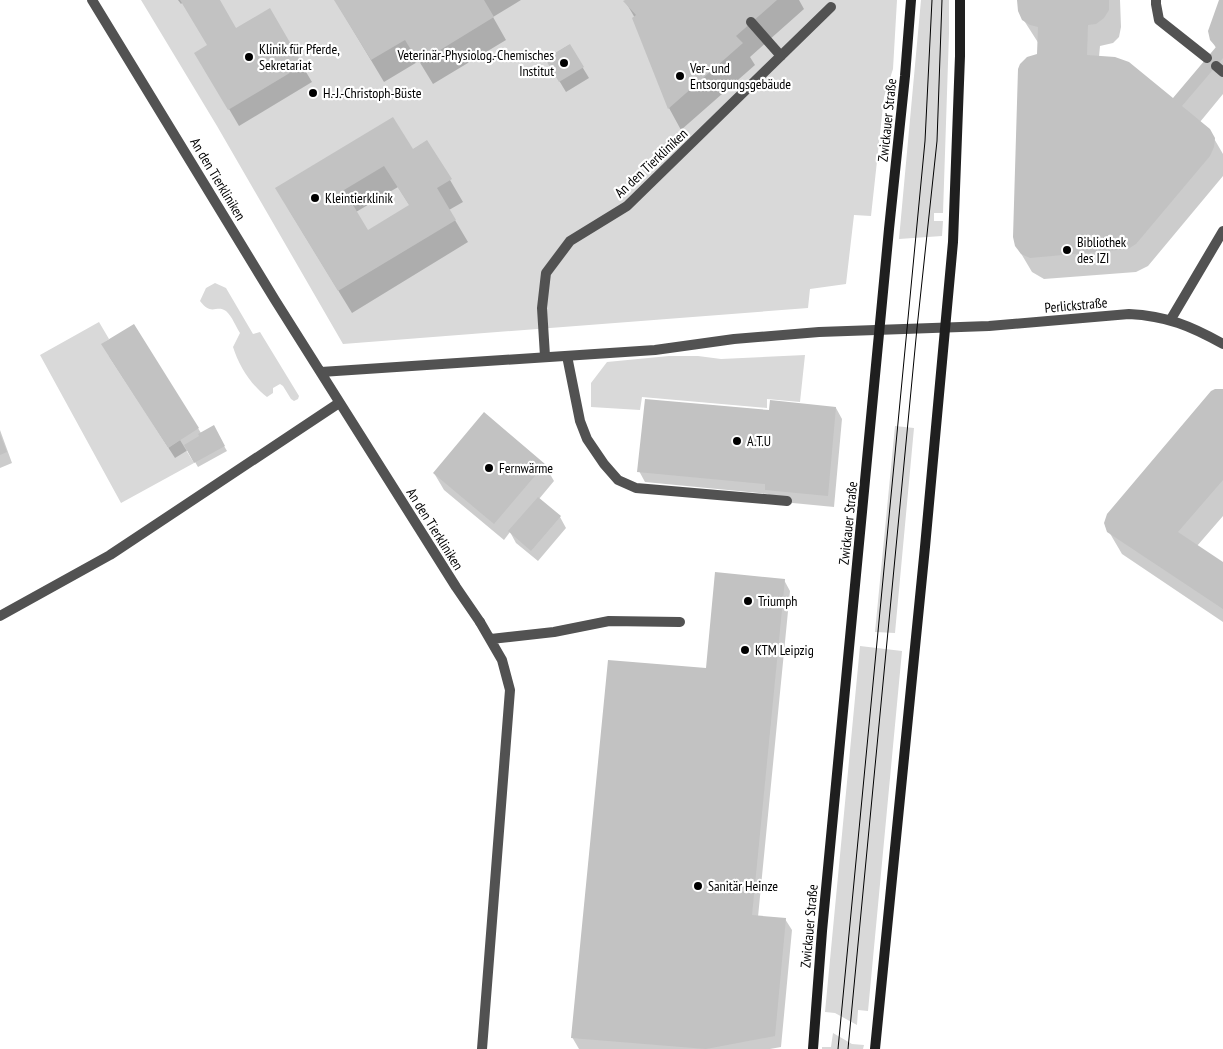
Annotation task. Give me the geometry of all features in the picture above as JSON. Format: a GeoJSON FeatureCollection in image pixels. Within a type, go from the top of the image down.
{"type":"FeatureCollection","features":[{"type":"Feature","properties":{"kind":"main road","name":"Zwickauer Straße"},"geometry":{"type":"LineString","coordinates":[[813,1049],[821,941],[911,0]]}},
{"type":"Feature","properties":{"kind":"main road"},"geometry":{"type":"LineString","coordinates":[[874,1049],[946,328],[953,242],[960,65],[960,0]]}},
{"type":"Feature","properties":{"kind":"street","name":"An den Tierkliniken"},"geometry":{"type":"LineString","coordinates":[[92,0],[339,403],[491,639],[502,660],[510,690],[482,1049]]}},
{"type":"Feature","properties":{"kind":"street"},"geometry":{"type":"LineString","coordinates":[[1156,0],[1159,20],[1206,58]]}},
{"type":"Feature","properties":{"kind":"street","name":"An den Tierkliniken"},"geometry":{"type":"LineString","coordinates":[[546,356],[542,308],[546,272],[570,241],[627,206],[831,7]]}},
{"type":"Feature","properties":{"kind":"street"},"geometry":{"type":"LineString","coordinates":[[751,22],[781,56]]}},
{"type":"Feature","properties":{"kind":"street"},"geometry":{"type":"LineString","coordinates":[[1171,319],[1223,231]]}},
{"type":"Feature","properties":{"kind":"street","name":"Perlickstraße"},"geometry":{"type":"LineString","coordinates":[[880,329],[988,326],[1129,314],[1151,315],[1171,319],[1198,330],[1223,344]]}},
{"type":"Feature","properties":{"kind":"street"},"geometry":{"type":"LineString","coordinates":[[321,372],[655,350],[743,338],[880,329]]}},
{"type":"Feature","properties":{"kind":"street"},"geometry":{"type":"LineString","coordinates":[[567,356],[580,421],[587,439],[604,464],[618,480],[636,488],[787,502]]}},
{"type":"Feature","properties":{"kind":"street"},"geometry":{"type":"LineString","coordinates":[[0,616],[110,555],[339,403]]}},
{"type":"Feature","properties":{"kind":"street"},"geometry":{"type":"LineString","coordinates":[[491,639],[554,632],[609,621],[680,622]]}},
{"type":"Feature","properties":{"kind":"shaded area"},"geometry":{"type":"Polygon","coordinates":[[[141,0],[897,0],[893,69],[884,97],[871,216],[854,215],[846,284],[810,289],[808,308],[343,344],[217,126],[141,0]]]}},
{"type":"Feature","properties":{"kind":"shaded area"},"geometry":{"type":"Polygon","coordinates":[[[921,0],[949,0],[943,213],[934,213],[934,221],[943,221],[942,236],[899,239],[921,0]]]}},
{"type":"Feature","properties":{"kind":"shaded area"},"geometry":{"type":"Polygon","coordinates":[[[215,283],[226,288],[253,334],[260,332],[299,396],[298,399],[294,401],[291,399],[280,384],[273,388],[273,393],[267,397],[246,375],[233,347],[240,333],[232,319],[223,309],[208,308],[200,301],[206,288],[215,283]]]}},
{"type":"Feature","properties":{"kind":"shaded area"},"geometry":{"type":"Polygon","coordinates":[[[99,322],[109,339],[102,344],[168,448],[180,440],[194,463],[121,503],[40,355],[99,322]]]}},
{"type":"Feature","properties":{"kind":"shaded area"},"geometry":{"type":"Polygon","coordinates":[[[805,355],[800,402],[767,399],[767,408],[642,397],[640,410],[591,407],[591,383],[607,362],[669,356],[698,356],[721,359],[805,355]]]}},
{"type":"Feature","properties":{"kind":"shaded area"},"geometry":{"type":"Polygon","coordinates":[[[895,426],[914,428],[895,633],[875,632],[895,426]]]}},
{"type":"Feature","properties":{"kind":"shaded area"},"geometry":{"type":"Polygon","coordinates":[[[860,646],[902,651],[868,1011],[858,1010],[857,1025],[835,1013],[825,1012],[860,646]]]}},
{"type":"Feature","properties":{"kind":"shaded area"},"geometry":{"type":"Polygon","coordinates":[[[833,1033],[852,1044],[864,1045],[863,1049],[822,1049],[822,1047],[831,1047],[833,1033]]]}},
{"type":"Feature","properties":{"kind":"building"},"geometry":{"type":"Polygon","coordinates":[[[180,0],[220,0],[236,28],[270,8],[303,65],[228,110],[194,53],[207,45],[180,0]]]}},
{"type":"Feature","properties":{"kind":"building"},"geometry":{"type":"Polygon","coordinates":[[[334,0],[484,0],[494,17],[419,63],[405,40],[371,60],[334,0]]]}},
{"type":"Feature","properties":{"kind":"building","name":"Ver- und Entsorgungsgebäude"},"geometry":{"type":"Polygon","coordinates":[[[777,0],[736,36],[743,43],[668,109],[632,18],[636,15],[623,1],[777,0]]]}},
{"type":"Feature","properties":{"kind":"building"},"geometry":{"type":"Polygon","coordinates":[[[1017,0],[1109,0],[1109,10],[1104,18],[1096,24],[1088,25],[1087,55],[1115,57],[1129,62],[1173,98],[1216,47],[1210,40],[1208,31],[1219,0],[1223,0],[1223,58],[1182,106],[1210,129],[1215,138],[1214,147],[1210,156],[1136,244],[1128,249],[1030,258],[1021,254],[1015,246],[1013,237],[1018,69],[1027,57],[1037,54],[1038,27],[1022,20],[1018,11],[1017,0]]]}},
{"type":"Feature","properties":{"kind":"building","name":"Veterinär-Physiolog.-Chemisches Institut"},"geometry":{"type":"Polygon","coordinates":[[[570,44],[584,67],[559,82],[545,59],[570,44]]]}},
{"type":"Feature","properties":{"kind":"building","name":"Kleintierklinik"},"geometry":{"type":"Polygon","coordinates":[[[393,117],[413,149],[427,140],[452,179],[437,188],[456,220],[338,291],[275,188],[393,117]],[[384,166],[344,190],[368,230],[409,205],[384,166]]]}},
{"type":"Feature","properties":{"kind":"building"},"geometry":{"type":"Polygon","coordinates":[[[134,324],[199,428],[168,448],[101,344],[134,324]]]}},
{"type":"Feature","properties":{"kind":"building"},"geometry":{"type":"Polygon","coordinates":[[[1223,389],[1223,480],[1178,532],[1223,562],[1223,609],[1107,532],[1104,523],[1107,514],[1211,391],[1223,389]]]}},
{"type":"Feature","properties":{"kind":"building","name":"A.T.U"},"geometry":{"type":"Polygon","coordinates":[[[645,399],[769,410],[770,400],[836,407],[828,496],[765,490],[765,484],[637,472],[645,399]]]}},
{"type":"Feature","properties":{"kind":"building","name":"Fernwärme"},"geometry":{"type":"Polygon","coordinates":[[[484,412],[545,464],[494,524],[433,473],[484,412]]]}},
{"type":"Feature","properties":{"kind":"building"},"geometry":{"type":"Polygon","coordinates":[[[214,425],[225,446],[194,463],[184,445],[214,425]]]}},
{"type":"Feature","properties":{"kind":"building"},"geometry":{"type":"Polygon","coordinates":[[[0,434],[7,452],[0,455],[0,434]]]}},
{"type":"Feature","properties":{"kind":"building"},"geometry":{"type":"Polygon","coordinates":[[[538,497],[561,516],[531,551],[508,531],[538,497]]]}},
{"type":"Feature","properties":{"kind":"building"},"geometry":{"type":"Polygon","coordinates":[[[715,572],[785,579],[752,915],[786,918],[775,1036],[706,1049],[571,1038],[608,660],[706,668],[715,572]]]}},
{"type":"Feature","properties":{"kind":"tram line"},"geometry":{"type":"LineString","coordinates":[[838,1049],[925,141],[932,0]]}},
{"type":"Feature","properties":{"kind":"tram line"},"geometry":{"type":"LineString","coordinates":[[848,1049],[917,328],[937,141],[942,0]]}},
{"type":"Feature","properties":{"kind":"place","name":"Klinik für Pferde, Sekretariat"},"geometry":{"type":"Point","coordinates":[249,57]}},
{"type":"Feature","properties":{"kind":"place","name":"Veterinär-Physiolog.-Chemisches Institut"},"geometry":{"type":"Point","coordinates":[564,63]}},
{"type":"Feature","properties":{"kind":"place","name":"Ver- und Entsorgungsgebäude"},"geometry":{"type":"Point","coordinates":[680,76]}},
{"type":"Feature","properties":{"kind":"place","name":"H.-J.-Christoph-Büste"},"geometry":{"type":"Point","coordinates":[313,93]}},
{"type":"Feature","properties":{"kind":"place","name":"Kleintierklinik"},"geometry":{"type":"Point","coordinates":[315,198]}},
{"type":"Feature","properties":{"kind":"place","name":"Bibliothek des IZI"},"geometry":{"type":"Point","coordinates":[1067,250]}},
{"type":"Feature","properties":{"kind":"place","name":"A.T.U"},"geometry":{"type":"Point","coordinates":[737,441]}},
{"type":"Feature","properties":{"kind":"place","name":"Fernwärme"},"geometry":{"type":"Point","coordinates":[489,468]}},
{"type":"Feature","properties":{"kind":"place","name":"Triumph"},"geometry":{"type":"Point","coordinates":[748,601]}},
{"type":"Feature","properties":{"kind":"place","name":"KTM Leipzig"},"geometry":{"type":"Point","coordinates":[745,650]}},
{"type":"Feature","properties":{"kind":"place","name":"Sanitär Heinze"},"geometry":{"type":"Point","coordinates":[698,886]}}]}
